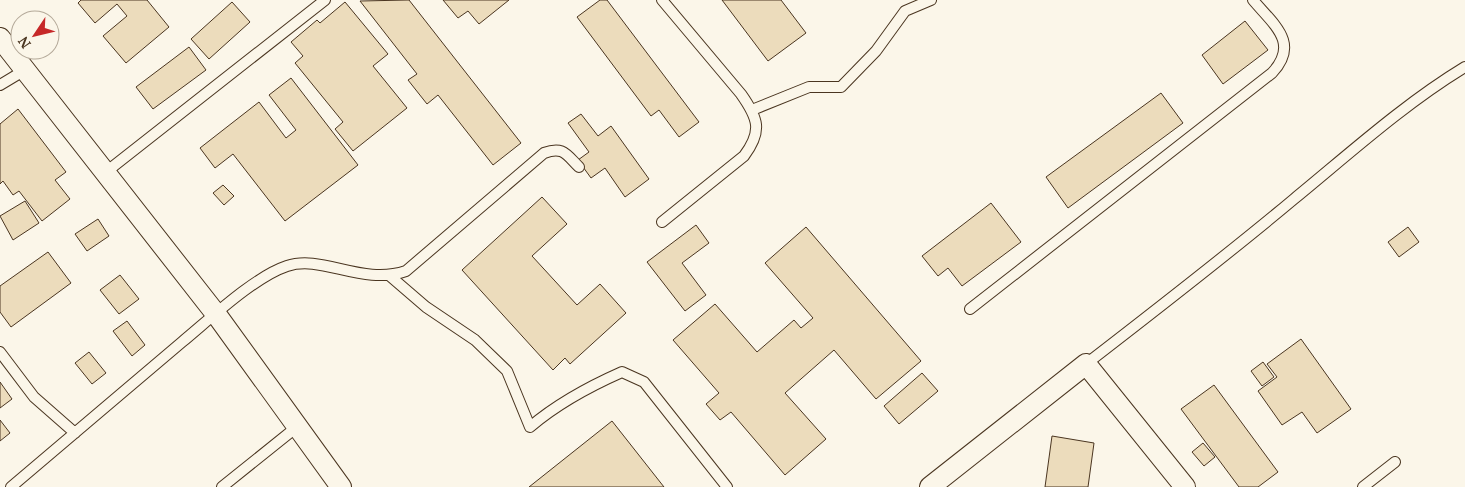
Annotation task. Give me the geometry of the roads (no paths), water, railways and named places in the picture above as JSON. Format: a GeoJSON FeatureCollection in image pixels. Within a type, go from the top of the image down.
{"type":"FeatureCollection","features":[{"type":"Feature","properties":{"kind":"street"},"geometry":{"type":"LineString","coordinates":[[0,38],[216,314],[341,487]]}},
{"type":"Feature","properties":{"kind":"street"},"geometry":{"type":"LineString","coordinates":[[930,487],[1086,364],[1185,487]]}},
{"type":"Feature","properties":{"kind":"lane"},"geometry":{"type":"LineString","coordinates":[[106,172],[326,0]]}},
{"type":"Feature","properties":{"kind":"lane"},"geometry":{"type":"LineString","coordinates":[[662,0],[752,110],[757,128],[755,142],[744,156],[662,222]]}},
{"type":"Feature","properties":{"kind":"lane"},"geometry":{"type":"LineString","coordinates":[[752,110],[809,87],[841,87],[876,51],[905,11],[931,0]]}},
{"type":"Feature","properties":{"kind":"lane"},"geometry":{"type":"LineString","coordinates":[[970,309],[1277,68],[1286,53],[1284,40],[1253,0]]}},
{"type":"Feature","properties":{"kind":"lane"},"geometry":{"type":"LineString","coordinates":[[1086,364],[1204,274],[1362,144],[1444,80],[1465,68]]}},
{"type":"Feature","properties":{"kind":"lane"},"geometry":{"type":"LineString","coordinates":[[0,85],[25,70]]}},
{"type":"Feature","properties":{"kind":"lane"},"geometry":{"type":"LineString","coordinates":[[11,487],[216,314],[264,278],[287,266],[305,264],[372,276],[390,276],[406,270],[544,153],[554,149],[563,151],[579,167]]}},
{"type":"Feature","properties":{"kind":"lane"},"geometry":{"type":"LineString","coordinates":[[390,276],[426,308],[475,340],[507,371],[530,427],[550,410],[586,387],[622,372],[644,382],[727,487]]}},
{"type":"Feature","properties":{"kind":"lane"},"geometry":{"type":"LineString","coordinates":[[0,352],[34,397],[75,433]]}},
{"type":"Feature","properties":{"kind":"lane"},"geometry":{"type":"LineString","coordinates":[[222,487],[298,426]]}},
{"type":"Feature","properties":{"kind":"lane"},"geometry":{"type":"LineString","coordinates":[[1363,487],[1395,462]]}}]}
